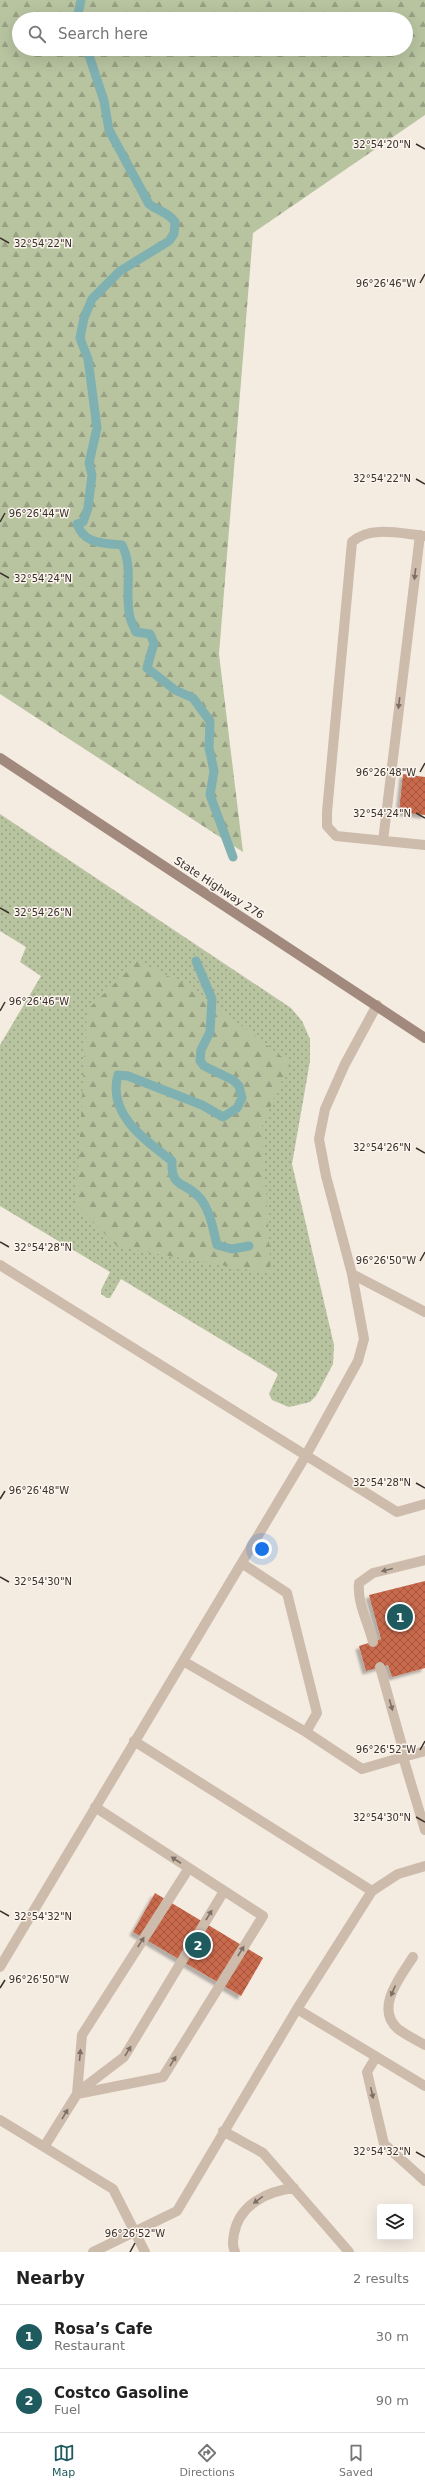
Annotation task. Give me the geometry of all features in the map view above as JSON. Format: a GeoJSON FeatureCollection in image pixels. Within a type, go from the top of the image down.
{"type":"FeatureCollection","features":[{"type":"Feature","properties":{"kind":"street","name":"State Highway 276"},"geometry":{"type":"LineString","coordinates":[[0,758],[425,1038]]}},
{"type":"Feature","properties":{"kind":"lane"},"geometry":{"type":"LineString","coordinates":[[383,841],[422,536],[371,532],[359,535],[352,542],[327,826],[336,836],[383,841],[425,845]]}},
{"type":"Feature","properties":{"kind":"lane"},"geometry":{"type":"LineString","coordinates":[[0,1967],[306,1457],[358,1361],[364,1339],[352,1274],[326,1176],[319,1139],[325,1109],[345,1064],[377,1005]]}},
{"type":"Feature","properties":{"kind":"lane"},"geometry":{"type":"LineString","coordinates":[[0,1265],[306,1457],[397,1512],[425,1504]]}},
{"type":"Feature","properties":{"kind":"lane"},"geometry":{"type":"LineString","coordinates":[[352,1274],[425,1312]]}},
{"type":"Feature","properties":{"kind":"lane"},"geometry":{"type":"LineString","coordinates":[[373,1642],[366,1615],[357,1598],[359,1583],[373,1573],[425,1560]]}},
{"type":"Feature","properties":{"kind":"lane"},"geometry":{"type":"LineString","coordinates":[[242,1564],[288,1593],[317,1713],[306,1732]]}},
{"type":"Feature","properties":{"kind":"lane"},"geometry":{"type":"LineString","coordinates":[[183,1661],[306,1732],[362,1769],[425,1751]]}},
{"type":"Feature","properties":{"kind":"lane"},"geometry":{"type":"LineString","coordinates":[[380,1667],[425,1830]]}},
{"type":"Feature","properties":{"kind":"lane"},"geometry":{"type":"LineString","coordinates":[[134,1742],[372,1891]]}},
{"type":"Feature","properties":{"kind":"lane"},"geometry":{"type":"LineString","coordinates":[[77,2094],[163,2077],[263,1916],[95,1807]]}},
{"type":"Feature","properties":{"kind":"lane"},"geometry":{"type":"LineString","coordinates":[[93,2252],[136,2233],[177,2212],[223,2131],[297,2009],[372,1891],[398,1874],[425,1866]]}},
{"type":"Feature","properties":{"kind":"lane"},"geometry":{"type":"LineString","coordinates":[[77,2094],[82,2035],[189,1868]]}},
{"type":"Feature","properties":{"kind":"lane"},"geometry":{"type":"LineString","coordinates":[[44,2147],[77,2094],[124,2057],[224,1891]]}},
{"type":"Feature","properties":{"kind":"lane"},"geometry":{"type":"LineString","coordinates":[[413,1957],[392,1989],[388,2006],[391,2018],[398,2028],[425,2045]]}},
{"type":"Feature","properties":{"kind":"lane"},"geometry":{"type":"LineString","coordinates":[[297,2009],[425,2086]]}},
{"type":"Feature","properties":{"kind":"lane"},"geometry":{"type":"LineString","coordinates":[[376,2057],[367,2072],[384,2144],[425,2181]]}},
{"type":"Feature","properties":{"kind":"lane"},"geometry":{"type":"LineString","coordinates":[[0,2120],[113,2189],[146,2252]]}},
{"type":"Feature","properties":{"kind":"lane"},"geometry":{"type":"LineString","coordinates":[[223,2131],[263,2154],[349,2252]]}},
{"type":"Feature","properties":{"kind":"lane"},"geometry":{"type":"LineString","coordinates":[[235,2252],[232,2246],[236,2222],[257,2199],[278,2189],[294,2188]]}},
{"type":"Feature","properties":{"kind":"green space"},"geometry":{"type":"Polygon","coordinates":[[[0,0],[425,0],[425,115],[253,233],[219,654],[243,852],[0,694],[0,0]]]}},
{"type":"Feature","properties":{"kind":"green space"},"geometry":{"type":"Polygon","coordinates":[[[0,814],[291,1008],[302,1021],[310,1039],[310,1061],[292,1164],[334,1345],[333,1364],[316,1396],[310,1402],[289,1407],[272,1400],[269,1394],[278,1374],[121,1279],[110,1298],[107,1298],[101,1294],[101,1290],[110,1272],[0,1206],[0,1045],[41,976],[20,962],[26,947],[0,931],[0,814]]]}},
{"type":"Feature","properties":{"kind":"green space"},"geometry":{"type":"Polygon","coordinates":[[[138,961],[194,989],[290,1063],[262,1126],[271,1274],[118,1247],[76,1205],[87,1010],[138,961]]]}},
{"type":"Feature","properties":{"kind":"building"},"geometry":{"type":"Polygon","coordinates":[[[403,774],[425,777],[425,815],[399,812],[403,774]]]}},
{"type":"Feature","properties":{"kind":"building"},"geometry":{"type":"Polygon","coordinates":[[[425,1581],[425,1668],[392,1677],[388,1665],[366,1671],[359,1646],[381,1639],[369,1595],[425,1581]]]}},
{"type":"Feature","properties":{"kind":"building"},"geometry":{"type":"Polygon","coordinates":[[[155,1893],[263,1958],[241,1996],[133,1932],[155,1893]]]}},
{"type":"Feature","properties":{"kind":"waterway"},"geometry":{"type":"LineString","coordinates":[[78,12],[81,0]]}},
{"type":"Feature","properties":{"kind":"waterway"},"geometry":{"type":"LineString","coordinates":[[89,56],[104,101],[109,130],[149,204],[172,218],[175,222],[174,234],[169,241],[120,271],[92,299],[84,318],[80,338],[88,359],[97,428],[89,463],[92,475],[88,508],[83,522],[77,524],[80,531],[95,542],[122,545],[126,554],[128,572],[128,608],[130,619],[136,632],[150,634],[154,643],[147,668],[175,690],[193,698],[210,721],[209,748],[214,771],[210,795],[233,857]]}},
{"type":"Feature","properties":{"kind":"waterway"},"geometry":{"type":"LineString","coordinates":[[196,961],[212,999],[210,1032],[201,1050],[200,1061],[204,1066],[233,1080],[239,1086],[242,1098],[237,1108],[223,1117],[202,1105],[128,1076],[118,1075],[116,1089],[118,1102],[123,1114],[140,1135],[172,1161],[172,1170],[176,1180],[193,1191],[202,1201],[210,1219],[217,1245],[232,1249],[249,1246]]}},
{"type":"Feature","properties":{"kind":"place","name":"Rosa’s Cafe"},"geometry":{"type":"Point","coordinates":[400,1617]}},
{"type":"Feature","properties":{"kind":"place","name":"Costco Gasoline"},"geometry":{"type":"Point","coordinates":[198,1945]}}]}
